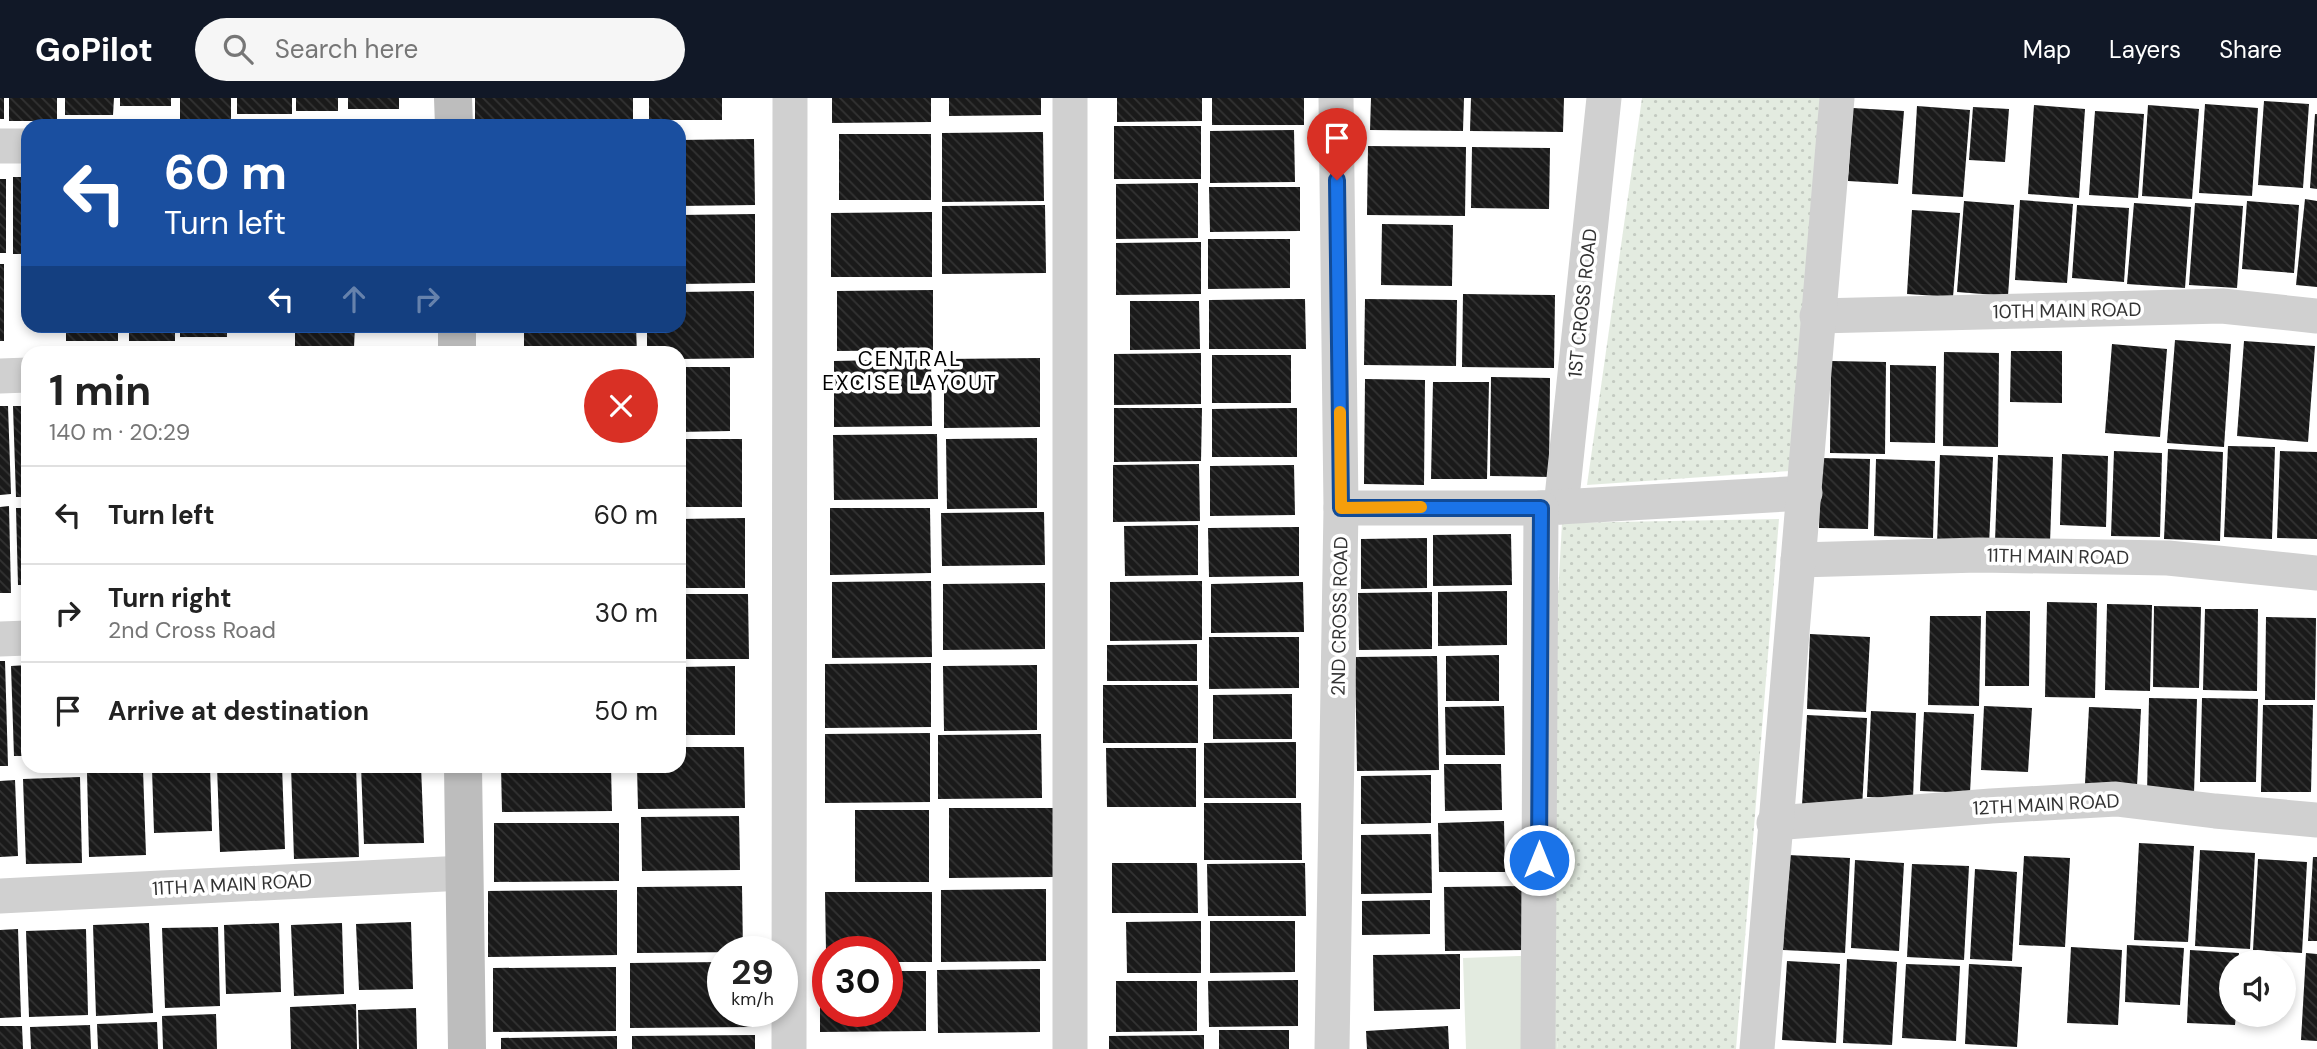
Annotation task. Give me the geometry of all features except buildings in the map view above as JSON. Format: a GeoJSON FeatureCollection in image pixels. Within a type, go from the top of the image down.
{"type":"FeatureCollection","features":[{"type":"Feature","properties":{"kind":"street"},"geometry":{"type":"LineString","coordinates":[[453,98],[453,119]]}},
{"type":"Feature","properties":{"kind":"street"},"geometry":{"type":"LineString","coordinates":[[789,1049],[790,98]]}},
{"type":"Feature","properties":{"kind":"street"},"geometry":{"type":"LineString","coordinates":[[1070,98],[1070,1049]]}},
{"type":"Feature","properties":{"kind":"street","name":"2ND CROSS ROAD"},"geometry":{"type":"LineString","coordinates":[[1332,1049],[1341,508],[1336,98]]}},
{"type":"Feature","properties":{"kind":"street","name":"1ST CROSS ROAD"},"geometry":{"type":"LineString","coordinates":[[1538,1049],[1551,508],[1604,98]]}},
{"type":"Feature","properties":{"kind":"street"},"geometry":{"type":"LineString","coordinates":[[1757,1049],[1837,98]]}},
{"type":"Feature","properties":{"kind":"street"},"geometry":{"type":"LineString","coordinates":[[0,146],[21,146]]}},
{"type":"Feature","properties":{"kind":"street","name":"10TH MAIN ROAD"},"geometry":{"type":"LineString","coordinates":[[1817,316],[2222,306],[2317,316]]}},
{"type":"Feature","properties":{"kind":"street"},"geometry":{"type":"LineString","coordinates":[[0,376],[21,375]]}},
{"type":"Feature","properties":{"kind":"street"},"geometry":{"type":"LineString","coordinates":[[1341,508],[1551,508],[1805,493]]}},
{"type":"Feature","properties":{"kind":"street","name":"11TH MAIN ROAD"},"geometry":{"type":"LineString","coordinates":[[1798,560],[1979,555],[2168,558],[2317,573]]}},
{"type":"Feature","properties":{"kind":"street"},"geometry":{"type":"LineString","coordinates":[[0,639],[21,638]]}},
{"type":"Feature","properties":{"kind":"street"},"geometry":{"type":"LineString","coordinates":[[463,773],[467,1049]]}},
{"type":"Feature","properties":{"kind":"street","name":"12TH MAIN ROAD"},"geometry":{"type":"LineString","coordinates":[[1774,823],[2116,799],[2317,820]]}},
{"type":"Feature","properties":{"kind":"street","name":"11TH A MAIN ROAD"},"geometry":{"type":"LineString","coordinates":[[0,896],[464,873]]}},
{"type":"Feature","properties":{"kind":"shaded area"},"geometry":{"type":"Polygon","coordinates":[[[1642,98],[1820,98],[1790,471],[1587,485],[1642,98]]]}},
{"type":"Feature","properties":{"kind":"shaded area"},"geometry":{"type":"Polygon","coordinates":[[[1779,519],[1736,1049],[1558,1049],[1540,921],[1562,523],[1779,519]]]}},
{"type":"Feature","properties":{"kind":"shaded area"},"geometry":{"type":"Polygon","coordinates":[[[1545,955],[1558,1049],[1466,1049],[1463,958],[1545,955]]]}},
{"type":"Feature","properties":{"kind":"slow traffic"},"geometry":{"type":"LineString","coordinates":[[1340,412],[1341,508],[1421,507]]}},
{"type":"Feature","properties":{"kind":"district","name":"CENTRAL EXCISE LAYOUT"},"geometry":{"type":"Point","coordinates":[910,371]}},
{"type":"Feature","properties":{"kind":"route"},"geometry":{"type":"LineString","coordinates":[[1337,180],[1341,508],[1541,508],[1539,860]]}}]}
